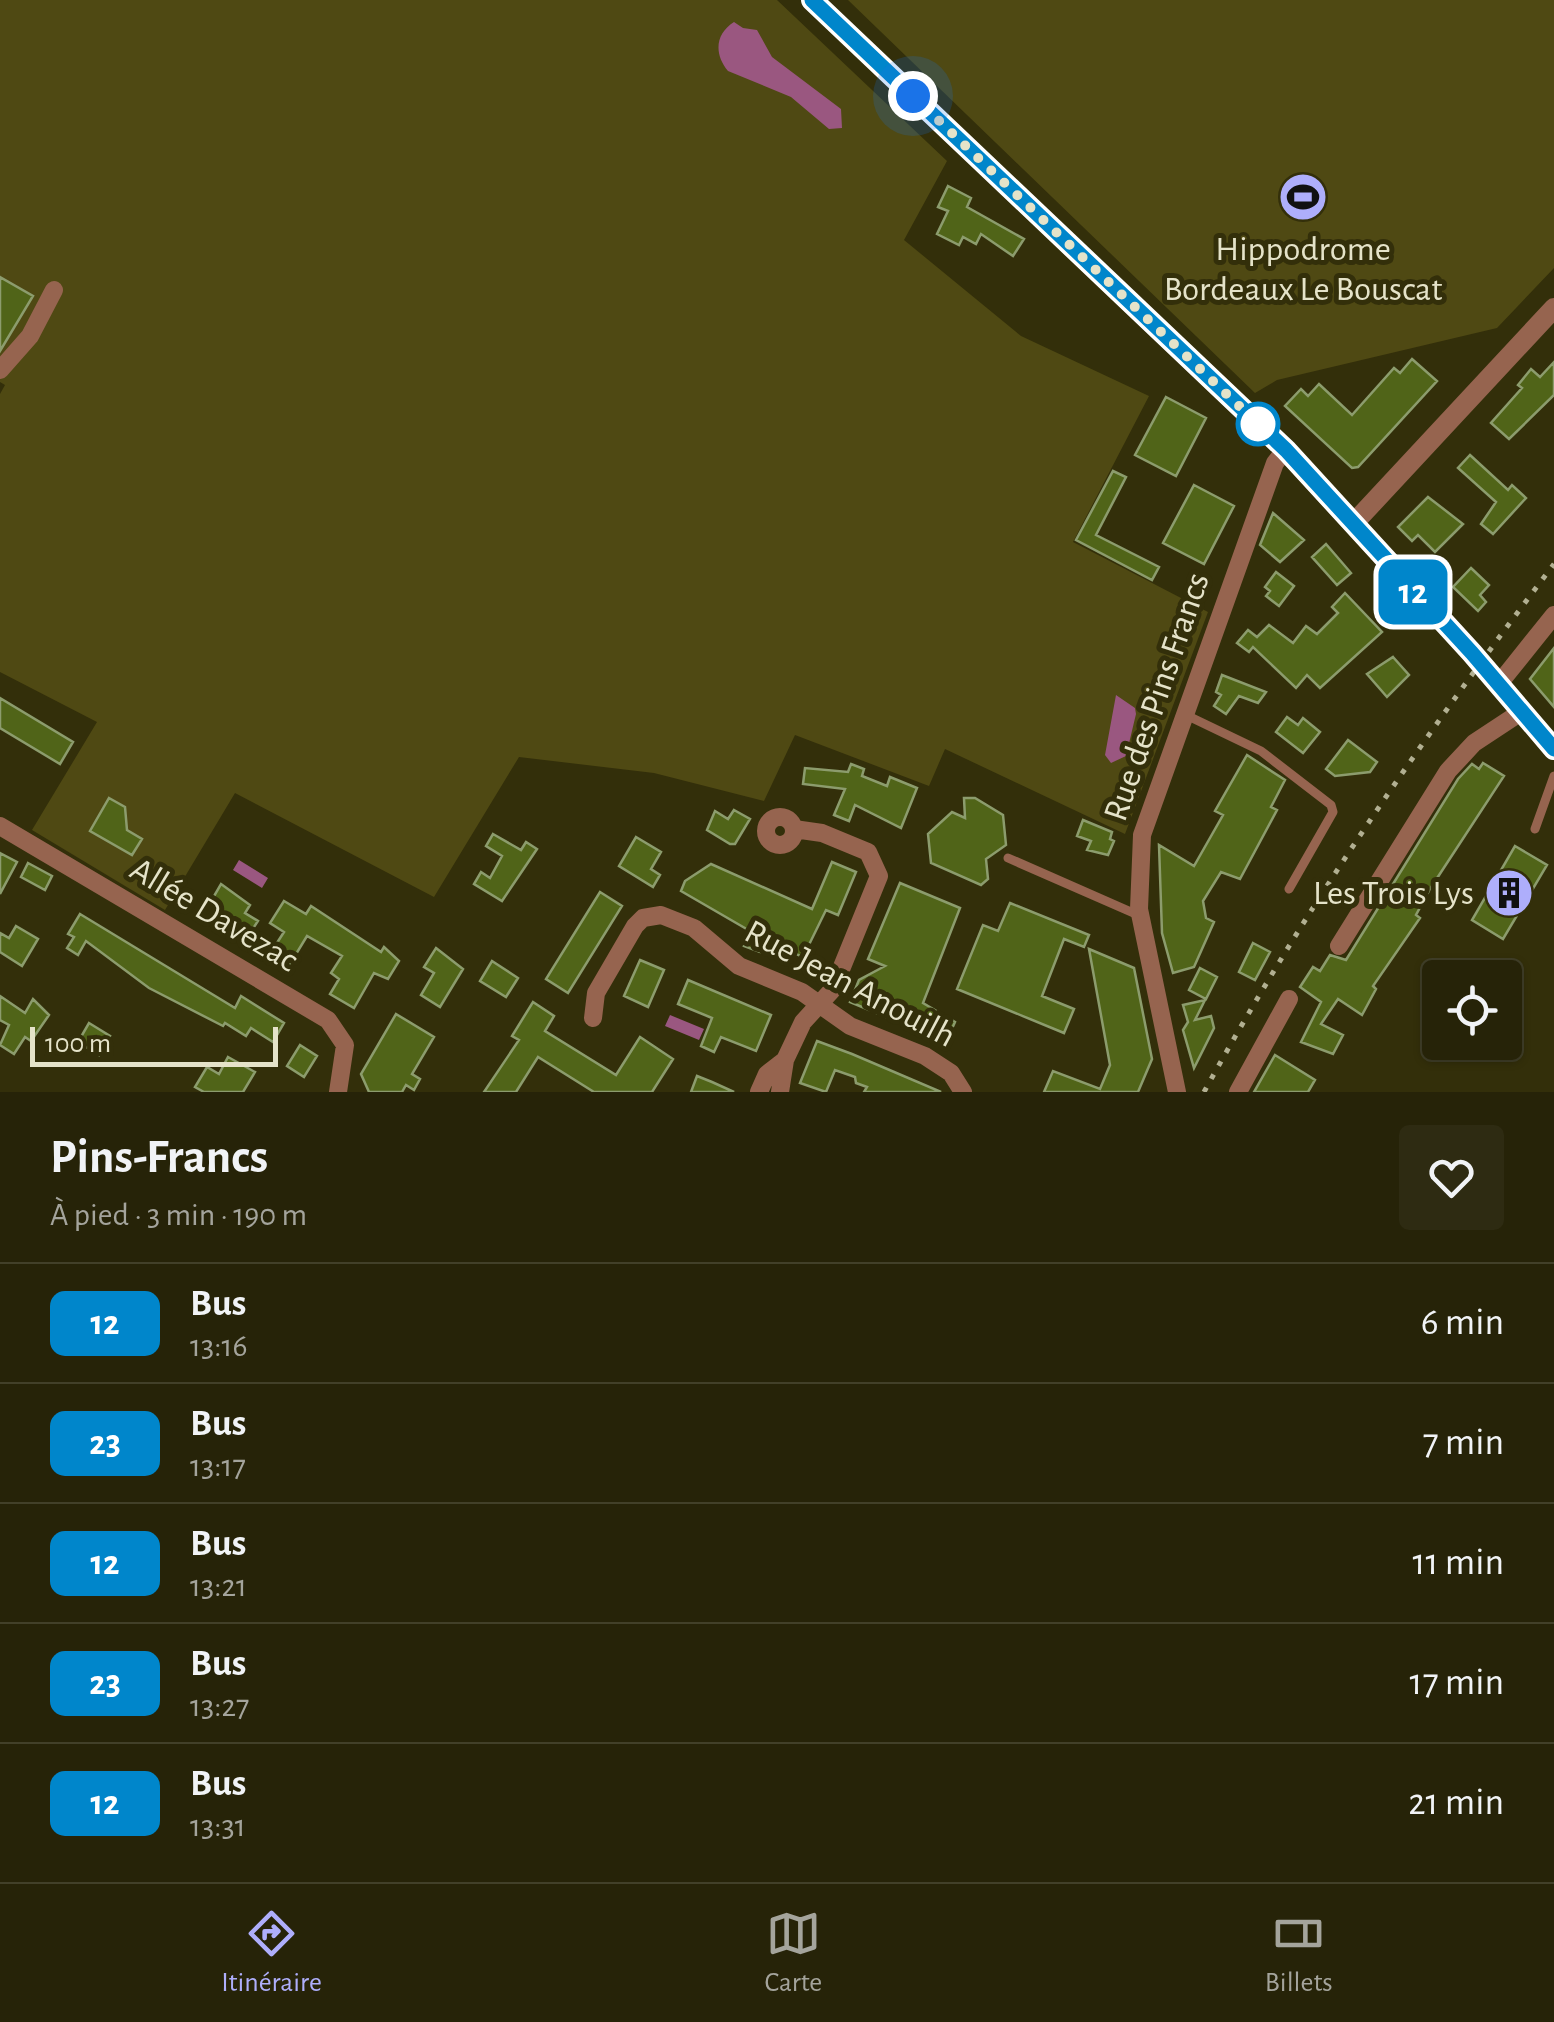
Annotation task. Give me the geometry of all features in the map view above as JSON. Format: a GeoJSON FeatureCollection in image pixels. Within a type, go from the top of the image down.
{"type":"FeatureCollection","features":[{"type":"Feature","properties":{"kind":"street"},"geometry":{"type":"LineString","coordinates":[[812,0],[1286,450],[1554,749]]}},
{"type":"Feature","properties":{"kind":"street"},"geometry":{"type":"LineString","coordinates":[[0,370],[30,336],[54,290]]}},
{"type":"Feature","properties":{"kind":"street"},"geometry":{"type":"LineString","coordinates":[[1354,524],[1554,308]]}},
{"type":"Feature","properties":{"kind":"street","name":"Rue des Pins Francs"},"geometry":{"type":"LineString","coordinates":[[1178,1092],[1140,916],[1142,835],[1275,463],[1286,450]]}},
{"type":"Feature","properties":{"kind":"street"},"geometry":{"type":"LineString","coordinates":[[1498,685],[1554,615]]}},
{"type":"Feature","properties":{"kind":"street"},"geometry":{"type":"LineString","coordinates":[[1339,946],[1448,771],[1474,744],[1521,712]]}},
{"type":"Feature","properties":{"kind":"street","name":"Allée Davezac"},"geometry":{"type":"LineString","coordinates":[[0,826],[328,1020],[345,1045],[338,1092]]}},
{"type":"Feature","properties":{"kind":"street"},"geometry":{"type":"LineString","coordinates":[[780,1092],[785,1060],[818,1002],[833,989],[879,876],[868,852],[822,833],[794,829]]}},
{"type":"Feature","properties":{"kind":"street","name":"Rue Jean Anouilh"},"geometry":{"type":"LineString","coordinates":[[592,1018],[596,993],[608,970],[635,926],[652,915],[694,928],[739,966],[818,1002],[850,1026],[925,1056],[951,1073],[963,1092]]}},
{"type":"Feature","properties":{"kind":"street"},"geometry":{"type":"LineString","coordinates":[[1238,1092],[1289,999]]}},
{"type":"Feature","properties":{"kind":"street"},"geometry":{"type":"LineString","coordinates":[[759,1092],[767,1074],[785,1060]]}},
{"type":"Feature","properties":{"kind":"lane"},"geometry":{"type":"LineString","coordinates":[[1184,714],[1261,751],[1330,805],[1333,812],[1289,888]]}},
{"type":"Feature","properties":{"kind":"lane"},"geometry":{"type":"LineString","coordinates":[[1535,829],[1554,776]]}},
{"type":"Feature","properties":{"kind":"lane"},"geometry":{"type":"LineString","coordinates":[[1008,858],[1140,916]]}},
{"type":"Feature","properties":{"kind":"shaded area"},"geometry":{"type":"Polygon","coordinates":[[[0,0],[777,0],[947,161],[904,240],[1021,336],[1149,396],[1073,542],[1208,612],[1125,834],[945,749],[929,786],[795,735],[764,801],[654,773],[519,757],[434,897],[235,793],[165,910],[32,830],[97,722],[0,672],[0,394],[5,385],[0,382],[0,0]]]}},
{"type":"Feature","properties":{"kind":"shaded area","name":"Hippodrome Bordeaux Le Bouscat"},"geometry":{"type":"Polygon","coordinates":[[[848,0],[1554,0],[1554,268],[1497,328],[1277,380],[1255,393],[848,0]]]}},
{"type":"Feature","properties":{"kind":"shaded area"},"geometry":{"type":"Polygon","coordinates":[[[734,22],[757,30],[772,57],[841,109],[842,128],[829,129],[791,97],[728,71],[720,58],[719,45],[723,32],[734,22]]]}},
{"type":"Feature","properties":{"kind":"shaded area"},"geometry":{"type":"Polygon","coordinates":[[[1116,695],[1135,708],[1136,714],[1126,756],[1111,763],[1105,755],[1116,695]]]}},
{"type":"Feature","properties":{"kind":"shaded area"},"geometry":{"type":"Polygon","coordinates":[[[239,860],[268,878],[262,888],[233,870],[239,860]]]}},
{"type":"Feature","properties":{"kind":"shaded area"},"geometry":{"type":"Polygon","coordinates":[[[670,1015],[704,1029],[699,1040],[665,1026],[670,1015]]]}},
{"type":"Feature","properties":{"kind":"building"},"geometry":{"type":"Polygon","coordinates":[[[948,186],[971,198],[967,207],[1024,239],[1013,256],[981,234],[976,244],[963,237],[959,245],[937,234],[948,211],[938,207],[948,186]]]}},
{"type":"Feature","properties":{"kind":"building"},"geometry":{"type":"Polygon","coordinates":[[[0,277],[33,296],[0,351],[0,277]]]}},
{"type":"Feature","properties":{"kind":"building"},"geometry":{"type":"Polygon","coordinates":[[[1412,359],[1437,381],[1358,467],[1352,468],[1285,406],[1301,389],[1308,396],[1319,384],[1352,415],[1394,368],[1400,373],[1412,359]]]}},
{"type":"Feature","properties":{"kind":"building"},"geometry":{"type":"Polygon","coordinates":[[[1554,362],[1554,395],[1509,439],[1491,423],[1522,388],[1518,385],[1531,369],[1540,377],[1554,362]]]}},
{"type":"Feature","properties":{"kind":"building"},"geometry":{"type":"Polygon","coordinates":[[[1166,397],[1206,418],[1176,476],[1135,455],[1166,397]]]}},
{"type":"Feature","properties":{"kind":"building"},"geometry":{"type":"Polygon","coordinates":[[[1470,455],[1508,490],[1512,485],[1526,498],[1493,534],[1481,524],[1496,502],[1458,468],[1470,455]]]}},
{"type":"Feature","properties":{"kind":"building"},"geometry":{"type":"Polygon","coordinates":[[[1113,471],[1126,477],[1096,535],[1159,567],[1152,580],[1076,540],[1113,471]]]}},
{"type":"Feature","properties":{"kind":"building"},"geometry":{"type":"Polygon","coordinates":[[[1194,485],[1234,506],[1204,564],[1163,543],[1194,485]]]}},
{"type":"Feature","properties":{"kind":"building"},"geometry":{"type":"Polygon","coordinates":[[[1428,497],[1463,524],[1435,552],[1418,535],[1412,541],[1398,527],[1428,497]]]}},
{"type":"Feature","properties":{"kind":"building"},"geometry":{"type":"Polygon","coordinates":[[[1273,513],[1304,540],[1280,562],[1260,545],[1273,513]]]}},
{"type":"Feature","properties":{"kind":"building"},"geometry":{"type":"Polygon","coordinates":[[[1326,544],[1351,573],[1337,585],[1312,557],[1326,544]]]}},
{"type":"Feature","properties":{"kind":"building"},"geometry":{"type":"Polygon","coordinates":[[[1471,568],[1489,585],[1480,595],[1486,602],[1478,611],[1453,587],[1471,568]]]}},
{"type":"Feature","properties":{"kind":"building"},"geometry":{"type":"Polygon","coordinates":[[[1276,572],[1294,586],[1279,606],[1266,596],[1270,591],[1265,587],[1276,572]]]}},
{"type":"Feature","properties":{"kind":"building"},"geometry":{"type":"Polygon","coordinates":[[[1345,593],[1382,632],[1320,688],[1307,675],[1296,688],[1253,647],[1249,652],[1237,643],[1248,630],[1257,637],[1269,625],[1293,643],[1306,626],[1317,634],[1338,613],[1332,607],[1345,593]]]}},
{"type":"Feature","properties":{"kind":"building"},"geometry":{"type":"Polygon","coordinates":[[[1554,648],[1554,707],[1530,679],[1554,648]]]}},
{"type":"Feature","properties":{"kind":"building"},"geometry":{"type":"Polygon","coordinates":[[[1393,657],[1409,675],[1387,697],[1367,674],[1393,657]]]}},
{"type":"Feature","properties":{"kind":"building"},"geometry":{"type":"Polygon","coordinates":[[[1222,675],[1266,692],[1258,703],[1239,696],[1226,714],[1214,706],[1221,695],[1216,692],[1222,675]]]}},
{"type":"Feature","properties":{"kind":"building"},"geometry":{"type":"Polygon","coordinates":[[[0,698],[73,742],[60,764],[0,728],[0,698]]]}},
{"type":"Feature","properties":{"kind":"building"},"geometry":{"type":"Polygon","coordinates":[[[1287,717],[1298,725],[1303,718],[1320,732],[1303,753],[1276,732],[1287,717]]]}},
{"type":"Feature","properties":{"kind":"building"},"geometry":{"type":"Polygon","coordinates":[[[1348,740],[1377,762],[1370,772],[1335,776],[1326,769],[1348,740]]]}},
{"type":"Feature","properties":{"kind":"building"},"geometry":{"type":"Polygon","coordinates":[[[1247,755],[1285,780],[1271,807],[1277,810],[1240,879],[1221,872],[1203,901],[1206,918],[1214,922],[1194,967],[1173,973],[1162,933],[1159,845],[1194,866],[1223,815],[1215,811],[1247,755]]]}},
{"type":"Feature","properties":{"kind":"building"},"geometry":{"type":"Polygon","coordinates":[[[1483,763],[1504,776],[1430,889],[1416,915],[1420,918],[1373,986],[1376,989],[1362,1015],[1338,999],[1321,1024],[1343,1035],[1333,1054],[1301,1042],[1321,1002],[1300,987],[1313,967],[1320,971],[1330,955],[1346,960],[1458,779],[1472,764],[1479,769],[1483,763]]]}},
{"type":"Feature","properties":{"kind":"building"},"geometry":{"type":"Polygon","coordinates":[[[851,764],[864,769],[862,776],[887,786],[890,777],[917,788],[901,828],[855,805],[849,821],[834,815],[845,789],[803,784],[805,768],[848,772],[851,764]]]}},
{"type":"Feature","properties":{"kind":"building"},"geometry":{"type":"Polygon","coordinates":[[[109,798],[125,807],[127,830],[142,839],[132,855],[90,831],[109,798]]]}},
{"type":"Feature","properties":{"kind":"building"},"geometry":{"type":"Polygon","coordinates":[[[964,798],[975,798],[1003,815],[1006,845],[986,859],[988,879],[981,885],[931,863],[928,834],[952,812],[965,818],[964,798]]]}},
{"type":"Feature","properties":{"kind":"building"},"geometry":{"type":"Polygon","coordinates":[[[734,810],[750,819],[735,844],[730,844],[707,830],[715,811],[728,819],[734,810]]]}},
{"type":"Feature","properties":{"kind":"building"},"geometry":{"type":"Polygon","coordinates":[[[1083,820],[1112,832],[1110,839],[1114,841],[1108,855],[1087,850],[1091,841],[1077,836],[1083,820]]]}},
{"type":"Feature","properties":{"kind":"building"},"geometry":{"type":"Polygon","coordinates":[[[493,834],[521,850],[526,842],[537,849],[502,901],[474,884],[481,872],[490,878],[502,856],[486,846],[493,834]]]}},
{"type":"Feature","properties":{"kind":"building"},"geometry":{"type":"Polygon","coordinates":[[[636,837],[661,852],[651,869],[660,875],[653,887],[619,866],[636,837]]]}},
{"type":"Feature","properties":{"kind":"building","name":"Les Trois Lys"},"geometry":{"type":"Polygon","coordinates":[[[1515,846],[1547,865],[1503,939],[1472,920],[1515,846]]]}},
{"type":"Feature","properties":{"kind":"building"},"geometry":{"type":"Polygon","coordinates":[[[0,853],[17,862],[0,894],[0,853]]]}},
{"type":"Feature","properties":{"kind":"building"},"geometry":{"type":"Polygon","coordinates":[[[832,862],[856,872],[838,915],[826,910],[803,957],[765,941],[760,952],[744,946],[750,931],[681,891],[685,881],[711,864],[812,909],[832,862]]]}},
{"type":"Feature","properties":{"kind":"building"},"geometry":{"type":"Polygon","coordinates":[[[28,863],[52,876],[45,890],[21,877],[28,863]]]}},
{"type":"Feature","properties":{"kind":"building"},"geometry":{"type":"Polygon","coordinates":[[[900,883],[960,908],[923,1003],[955,1022],[946,1042],[850,1002],[859,980],[885,966],[868,959],[900,883]]]}},
{"type":"Feature","properties":{"kind":"building"},"geometry":{"type":"Polygon","coordinates":[[[221,884],[250,905],[245,913],[258,921],[246,939],[210,920],[217,907],[210,903],[221,884]]]}},
{"type":"Feature","properties":{"kind":"building"},"geometry":{"type":"Polygon","coordinates":[[[600,892],[622,906],[568,993],[546,979],[600,892]]]}},
{"type":"Feature","properties":{"kind":"building"},"geometry":{"type":"Polygon","coordinates":[[[284,901],[306,914],[311,906],[381,952],[384,947],[399,961],[388,979],[374,973],[354,1008],[330,994],[339,979],[331,973],[342,956],[307,936],[290,964],[271,952],[284,932],[270,923],[284,901]]]}},
{"type":"Feature","properties":{"kind":"building"},"geometry":{"type":"Polygon","coordinates":[[[1010,903],[1089,935],[1084,947],[1064,939],[1042,996],[1074,1009],[1064,1033],[957,989],[983,925],[998,931],[1010,903]]]}},
{"type":"Feature","properties":{"kind":"building"},"geometry":{"type":"Polygon","coordinates":[[[80,914],[235,1008],[241,996],[284,1023],[273,1042],[251,1028],[246,1036],[225,1023],[223,1026],[149,988],[86,941],[78,955],[67,948],[74,937],[68,934],[80,914]]]}},
{"type":"Feature","properties":{"kind":"building"},"geometry":{"type":"Polygon","coordinates":[[[16,926],[38,939],[22,966],[0,952],[0,933],[9,938],[16,926]]]}},
{"type":"Feature","properties":{"kind":"building"},"geometry":{"type":"Polygon","coordinates":[[[1253,943],[1270,952],[1255,980],[1239,972],[1253,943]]]}},
{"type":"Feature","properties":{"kind":"building"},"geometry":{"type":"Polygon","coordinates":[[[436,948],[463,969],[440,1007],[421,995],[434,973],[424,967],[436,948]]]}},
{"type":"Feature","properties":{"kind":"building"},"geometry":{"type":"Polygon","coordinates":[[[1089,949],[1134,968],[1152,1059],[1138,1092],[1044,1092],[1053,1071],[1100,1089],[1110,1065],[1089,949]]]}},
{"type":"Feature","properties":{"kind":"building"},"geometry":{"type":"Polygon","coordinates":[[[640,960],[664,970],[648,1007],[624,996],[640,960]]]}},
{"type":"Feature","properties":{"kind":"building"},"geometry":{"type":"Polygon","coordinates":[[[492,961],[518,978],[506,997],[480,981],[492,961]]]}},
{"type":"Feature","properties":{"kind":"building"},"geometry":{"type":"Polygon","coordinates":[[[1200,968],[1217,977],[1206,999],[1189,990],[1200,968]]]}},
{"type":"Feature","properties":{"kind":"building"},"geometry":{"type":"Polygon","coordinates":[[[688,980],[771,1015],[756,1051],[721,1037],[714,1052],[701,1046],[712,1018],[678,1004],[688,980]]]}},
{"type":"Feature","properties":{"kind":"building"},"geometry":{"type":"Polygon","coordinates":[[[0,996],[25,1013],[33,999],[49,1015],[31,1041],[25,1037],[14,1054],[0,1045],[9,1025],[0,1020],[0,996]]]}},
{"type":"Feature","properties":{"kind":"building"},"geometry":{"type":"Polygon","coordinates":[[[1205,1000],[1195,1020],[1211,1016],[1214,1028],[1194,1068],[1183,1030],[1188,1022],[1183,1005],[1205,1000]]]}},
{"type":"Feature","properties":{"kind":"building"},"geometry":{"type":"Polygon","coordinates":[[[533,1002],[554,1016],[545,1031],[616,1075],[640,1037],[673,1059],[652,1092],[594,1092],[538,1057],[516,1092],[484,1092],[519,1040],[512,1036],[533,1002]]]}},
{"type":"Feature","properties":{"kind":"building"},"geometry":{"type":"Polygon","coordinates":[[[396,1014],[434,1037],[412,1074],[420,1079],[414,1090],[406,1085],[402,1092],[369,1092],[361,1074],[396,1014]]]}},
{"type":"Feature","properties":{"kind":"building"},"geometry":{"type":"Polygon","coordinates":[[[89,1023],[110,1036],[99,1055],[78,1042],[89,1023]]]}},
{"type":"Feature","properties":{"kind":"building"},"geometry":{"type":"Polygon","coordinates":[[[817,1041],[941,1092],[864,1092],[867,1087],[856,1083],[855,1077],[835,1070],[826,1092],[800,1083],[817,1041]]]}},
{"type":"Feature","properties":{"kind":"building"},"geometry":{"type":"Polygon","coordinates":[[[300,1045],[317,1056],[304,1077],[287,1066],[300,1045]]]}},
{"type":"Feature","properties":{"kind":"building"},"geometry":{"type":"Polygon","coordinates":[[[1275,1055],[1315,1080],[1308,1092],[1254,1092],[1275,1055]]]}},
{"type":"Feature","properties":{"kind":"building"},"geometry":{"type":"Polygon","coordinates":[[[228,1057],[255,1072],[243,1092],[204,1092],[195,1087],[207,1067],[219,1074],[228,1057]]]}},
{"type":"Feature","properties":{"kind":"building"},"geometry":{"type":"Polygon","coordinates":[[[697,1076],[712,1082],[734,1092],[691,1092],[697,1076]]]}},
{"type":"Feature","properties":{"kind":"railway"},"geometry":{"type":"LineString","coordinates":[[1204,1092],[1284,955],[1369,822],[1554,564]]}},
{"type":"Feature","properties":{"kind":"bus line","name":"12"},"geometry":{"type":"LineString","coordinates":[[812,0],[1286,450],[1424,606],[1472,653],[1554,749]]}},
{"type":"Feature","properties":{"kind":"place","name":"Hippodrome Bordeaux Le Bouscat"},"geometry":{"type":"Point","coordinates":[1303,197]}},
{"type":"Feature","properties":{"kind":"place","name":"Les Trois Lys"},"geometry":{"type":"Point","coordinates":[1509,893]}},
{"type":"Feature","properties":{"kind":"route"},"geometry":{"type":"LineString","coordinates":[[913,96],[1258,424]]}}]}
